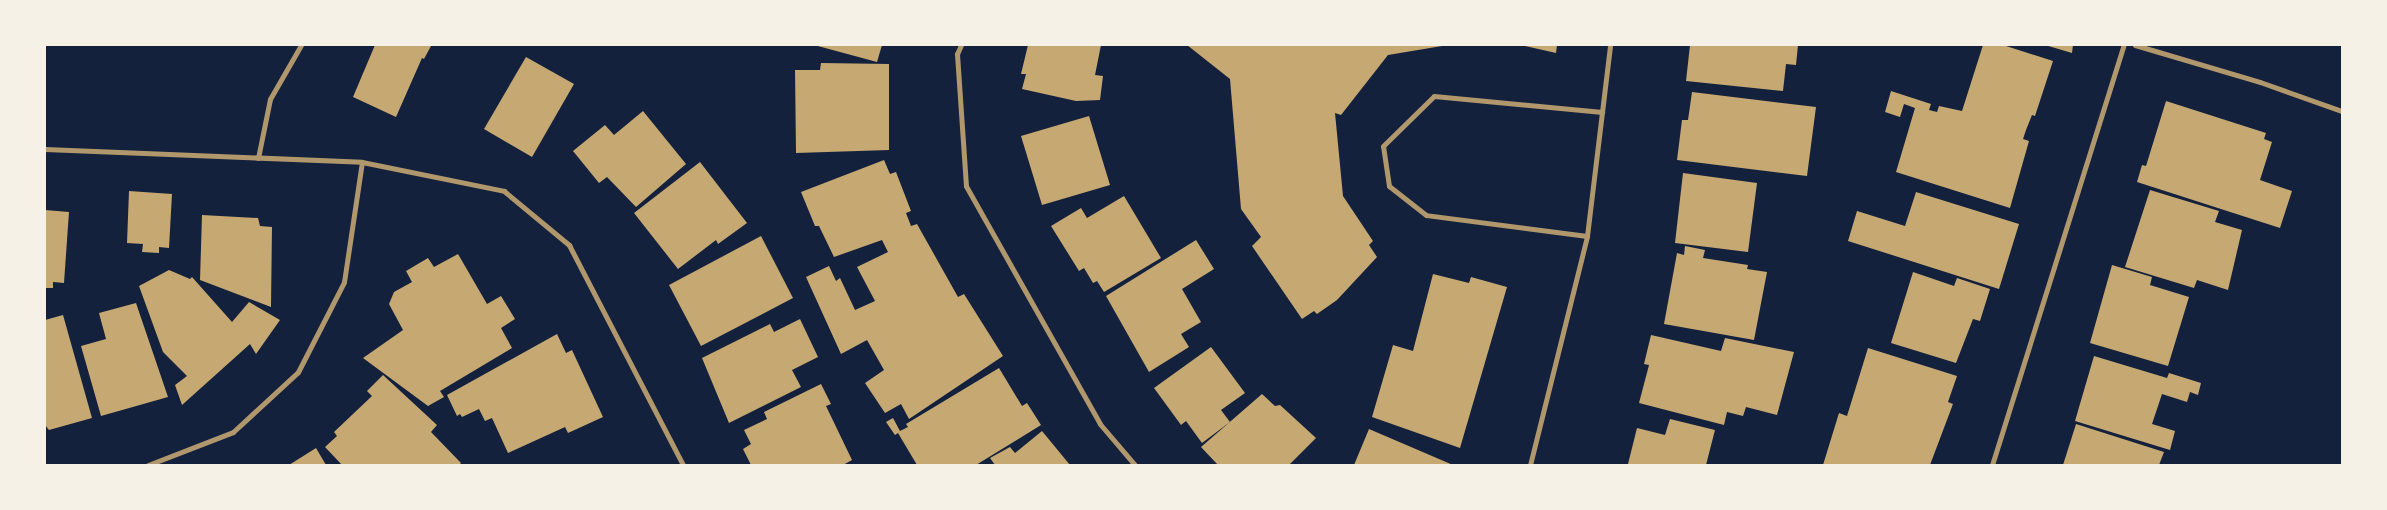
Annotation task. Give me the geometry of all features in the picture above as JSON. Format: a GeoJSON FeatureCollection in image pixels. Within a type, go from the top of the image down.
{"type":"FeatureCollection","features":[{"type":"Feature","properties":{"kind":"street"},"geometry":{"type":"LineString","coordinates":[[258,158],[270,99],[301,45]]}},
{"type":"Feature","properties":{"kind":"street"},"geometry":{"type":"LineString","coordinates":[[961,45],[957,54],[966,186],[1100,424],[1135,465]]}},
{"type":"Feature","properties":{"kind":"street"},"geometry":{"type":"LineString","coordinates":[[1530,465],[1586,236],[1610,45]]}},
{"type":"Feature","properties":{"kind":"street"},"geometry":{"type":"LineString","coordinates":[[1992,465],[2124,45]]}},
{"type":"Feature","properties":{"kind":"street"},"geometry":{"type":"LineString","coordinates":[[2135,45],[2260,82],[2342,111]]}},
{"type":"Feature","properties":{"kind":"street"},"geometry":{"type":"LineString","coordinates":[[1586,236],[1426,215],[1389,186],[1383,146],[1434,96],[1602,112]]}},
{"type":"Feature","properties":{"kind":"street"},"geometry":{"type":"LineString","coordinates":[[45,149],[362,162],[504,191],[569,245],[683,465]]}},
{"type":"Feature","properties":{"kind":"street"},"geometry":{"type":"LineString","coordinates":[[148,465],[232,432],[298,372],[344,282],[362,162]]}},
{"type":"Feature","properties":{"kind":"building"},"geometry":{"type":"Polygon","coordinates":[[[375,45],[431,46],[424,59],[422,58],[396,117],[353,97],[375,45]]]}},
{"type":"Feature","properties":{"kind":"building"},"geometry":{"type":"Polygon","coordinates":[[[814,45],[882,45],[877,62],[814,45]]]}},
{"type":"Feature","properties":{"kind":"building"},"geometry":{"type":"Polygon","coordinates":[[[1028,45],[1101,45],[1095,75],[1103,76],[1100,100],[1076,101],[1022,89],[1026,74],[1021,74],[1028,45]]]}},
{"type":"Feature","properties":{"kind":"building"},"geometry":{"type":"Polygon","coordinates":[[[1187,45],[1448,45],[1388,55],[1341,115],[1335,113],[1343,196],[1373,241],[1369,245],[1377,257],[1337,300],[1317,314],[1314,311],[1302,319],[1252,246],[1261,237],[1241,209],[1230,79],[1187,45]]]}},
{"type":"Feature","properties":{"kind":"building"},"geometry":{"type":"Polygon","coordinates":[[[1521,45],[1557,45],[1556,53],[1521,45]]]}},
{"type":"Feature","properties":{"kind":"building"},"geometry":{"type":"Polygon","coordinates":[[[1690,45],[1798,45],[1796,65],[1786,64],[1783,91],[1686,81],[1690,45]]]}},
{"type":"Feature","properties":{"kind":"building"},"geometry":{"type":"Polygon","coordinates":[[[1983,45],[2003,45],[2053,61],[2035,116],[2032,115],[2023,139],[2029,141],[2010,208],[1896,172],[1915,108],[1904,104],[1900,117],[1885,112],[1891,91],[1931,104],[1929,110],[1937,112],[1939,106],[1962,111],[1983,45]]]}},
{"type":"Feature","properties":{"kind":"building"},"geometry":{"type":"Polygon","coordinates":[[[2045,45],[2073,45],[2072,53],[2045,45]]]}},
{"type":"Feature","properties":{"kind":"building"},"geometry":{"type":"Polygon","coordinates":[[[526,57],[574,84],[532,157],[484,129],[526,57]]]}},
{"type":"Feature","properties":{"kind":"building"},"geometry":{"type":"Polygon","coordinates":[[[821,63],[889,64],[889,150],[796,153],[795,70],[820,70],[821,63]]]}},
{"type":"Feature","properties":{"kind":"building"},"geometry":{"type":"Polygon","coordinates":[[[1692,92],[1816,107],[1807,176],[1677,160],[1682,120],[1688,120],[1692,92]]]}},
{"type":"Feature","properties":{"kind":"building"},"geometry":{"type":"Polygon","coordinates":[[[2166,101],[2266,133],[2264,139],[2272,142],[2260,180],[2292,191],[2280,228],[2137,182],[2142,165],[2146,166],[2166,101]]]}},
{"type":"Feature","properties":{"kind":"building"},"geometry":{"type":"Polygon","coordinates":[[[643,111],[686,164],[636,207],[607,177],[599,183],[573,151],[605,125],[614,135],[643,111]]]}},
{"type":"Feature","properties":{"kind":"building"},"geometry":{"type":"Polygon","coordinates":[[[1089,116],[1110,185],[1042,205],[1021,136],[1089,116]]]}},
{"type":"Feature","properties":{"kind":"building"},"geometry":{"type":"Polygon","coordinates":[[[884,160],[890,174],[896,172],[911,211],[906,213],[911,226],[917,224],[958,297],[964,294],[1003,356],[909,419],[901,404],[885,413],[865,383],[884,370],[867,340],[841,354],[806,277],[829,266],[836,281],[840,278],[855,310],[875,301],[857,267],[888,252],[882,240],[834,257],[819,226],[815,226],[801,192],[884,160]]]}},
{"type":"Feature","properties":{"kind":"building"},"geometry":{"type":"Polygon","coordinates":[[[700,162],[747,223],[718,244],[716,240],[678,269],[634,213],[700,162]]]}},
{"type":"Feature","properties":{"kind":"building"},"geometry":{"type":"Polygon","coordinates":[[[1683,173],[1757,183],[1748,252],[1675,243],[1683,173]]]}},
{"type":"Feature","properties":{"kind":"building"},"geometry":{"type":"Polygon","coordinates":[[[2150,190],[2219,211],[2215,222],[2242,230],[2228,290],[2197,280],[2194,288],[2125,267],[2150,190]]]}},
{"type":"Feature","properties":{"kind":"building"},"geometry":{"type":"Polygon","coordinates":[[[129,191],[172,194],[169,248],[159,247],[159,253],[142,252],[143,244],[127,243],[129,191]]]}},
{"type":"Feature","properties":{"kind":"building"},"geometry":{"type":"Polygon","coordinates":[[[1916,192],[2019,224],[1999,289],[1848,241],[1857,211],[1905,226],[1916,192]]]}},
{"type":"Feature","properties":{"kind":"building"},"geometry":{"type":"Polygon","coordinates":[[[1124,196],[1161,258],[1104,292],[1097,281],[1093,283],[1084,268],[1079,271],[1051,226],[1081,208],[1087,218],[1124,196]]]}},
{"type":"Feature","properties":{"kind":"building"},"geometry":{"type":"Polygon","coordinates":[[[45,210],[69,212],[64,283],[53,282],[53,288],[45,288],[45,210]]]}},
{"type":"Feature","properties":{"kind":"building"},"geometry":{"type":"Polygon","coordinates":[[[202,215],[258,218],[260,226],[272,227],[271,307],[200,280],[202,215]]]}},
{"type":"Feature","properties":{"kind":"building"},"geometry":{"type":"Polygon","coordinates":[[[761,236],[793,298],[701,346],[669,285],[761,236]]]}},
{"type":"Feature","properties":{"kind":"building"},"geometry":{"type":"Polygon","coordinates":[[[1196,240],[1214,269],[1182,289],[1201,322],[1181,334],[1189,347],[1149,372],[1106,296],[1196,240]]]}},
{"type":"Feature","properties":{"kind":"building"},"geometry":{"type":"Polygon","coordinates":[[[1685,246],[1705,250],[1703,258],[1748,265],[1747,269],[1767,272],[1754,340],[1664,324],[1677,253],[1684,255],[1685,246]]]}},
{"type":"Feature","properties":{"kind":"building"},"geometry":{"type":"Polygon","coordinates":[[[458,254],[487,304],[501,296],[515,319],[501,328],[512,348],[440,391],[444,397],[428,406],[363,358],[403,330],[389,304],[394,292],[412,282],[406,271],[428,258],[434,267],[458,254]]]}},
{"type":"Feature","properties":{"kind":"building"},"geometry":{"type":"Polygon","coordinates":[[[2112,265],[2152,277],[2150,285],[2189,297],[2168,366],[2090,343],[2112,265]]]}},
{"type":"Feature","properties":{"kind":"building"},"geometry":{"type":"Polygon","coordinates":[[[169,270],[190,279],[192,277],[232,322],[249,302],[280,320],[256,354],[250,344],[182,405],[175,385],[187,376],[163,352],[139,286],[169,270]]]}},
{"type":"Feature","properties":{"kind":"building"},"geometry":{"type":"Polygon","coordinates":[[[1913,272],[1954,286],[1957,278],[1990,289],[1980,321],[1973,319],[1956,363],[1891,343],[1913,272]]]}},
{"type":"Feature","properties":{"kind":"building"},"geometry":{"type":"Polygon","coordinates":[[[1433,274],[1469,283],[1471,277],[1507,287],[1460,448],[1372,417],[1393,345],[1413,351],[1433,274]]]}},
{"type":"Feature","properties":{"kind":"building"},"geometry":{"type":"Polygon","coordinates":[[[136,303],[168,397],[101,416],[81,346],[106,339],[99,313],[136,303]]]}},
{"type":"Feature","properties":{"kind":"building"},"geometry":{"type":"Polygon","coordinates":[[[63,315],[92,418],[49,430],[45,425],[45,320],[63,315]]]}},
{"type":"Feature","properties":{"kind":"building"},"geometry":{"type":"Polygon","coordinates":[[[800,319],[818,357],[792,370],[801,387],[729,423],[702,358],[770,324],[774,332],[800,319]]]}},
{"type":"Feature","properties":{"kind":"building"},"geometry":{"type":"Polygon","coordinates":[[[557,334],[566,353],[572,350],[603,417],[568,433],[565,427],[508,453],[492,418],[485,421],[479,409],[462,417],[460,414],[457,416],[447,395],[557,334]]]}},
{"type":"Feature","properties":{"kind":"building"},"geometry":{"type":"Polygon","coordinates":[[[1651,335],[1721,351],[1725,338],[1794,352],[1777,415],[1746,407],[1743,416],[1727,412],[1724,425],[1639,403],[1649,365],[1644,364],[1651,335]]]}},
{"type":"Feature","properties":{"kind":"building"},"geometry":{"type":"Polygon","coordinates":[[[1211,347],[1245,393],[1221,410],[1230,422],[1202,443],[1186,421],[1181,425],[1154,388],[1211,347]]]}},
{"type":"Feature","properties":{"kind":"building"},"geometry":{"type":"Polygon","coordinates":[[[1868,348],[1957,376],[1948,402],[1953,404],[1930,465],[1823,465],[1839,413],[1847,416],[1868,348]]]}},
{"type":"Feature","properties":{"kind":"building"},"geometry":{"type":"Polygon","coordinates":[[[2094,356],[2167,378],[2169,373],[2201,383],[2198,395],[2190,392],[2187,402],[2162,394],[2152,424],[2175,431],[2170,450],[2075,421],[2094,356]]]}},
{"type":"Feature","properties":{"kind":"building"},"geometry":{"type":"Polygon","coordinates":[[[999,368],[1022,406],[1027,403],[1041,425],[976,465],[917,465],[898,433],[895,435],[886,422],[893,418],[900,431],[908,427],[906,424],[999,368]]]}},
{"type":"Feature","properties":{"kind":"building"},"geometry":{"type":"Polygon","coordinates":[[[383,375],[437,425],[431,432],[461,463],[459,465],[342,465],[325,447],[337,436],[334,432],[372,396],[367,391],[383,375]]]}},
{"type":"Feature","properties":{"kind":"building"},"geometry":{"type":"Polygon","coordinates":[[[821,384],[831,404],[826,406],[852,460],[843,465],[751,465],[743,449],[751,444],[744,430],[767,419],[764,412],[821,384]]]}},
{"type":"Feature","properties":{"kind":"building"},"geometry":{"type":"Polygon","coordinates":[[[1262,394],[1275,406],[1280,405],[1316,438],[1289,465],[1218,465],[1201,447],[1262,394]]]}},
{"type":"Feature","properties":{"kind":"building"},"geometry":{"type":"Polygon","coordinates":[[[1670,419],[1715,430],[1706,465],[1628,464],[1637,428],[1665,435],[1670,419]]]}},
{"type":"Feature","properties":{"kind":"building"},"geometry":{"type":"Polygon","coordinates":[[[2076,424],[2164,452],[2159,465],[2063,465],[2076,424]]]}},
{"type":"Feature","properties":{"kind":"building"},"geometry":{"type":"Polygon","coordinates":[[[1369,429],[1453,465],[1354,465],[1369,429]]]}},
{"type":"Feature","properties":{"kind":"building"},"geometry":{"type":"Polygon","coordinates":[[[1042,431],[1070,465],[995,465],[990,458],[1010,447],[1015,453],[1042,431]]]}},
{"type":"Feature","properties":{"kind":"building"},"geometry":{"type":"Polygon","coordinates":[[[316,448],[326,465],[289,465],[316,448]]]}}]}
